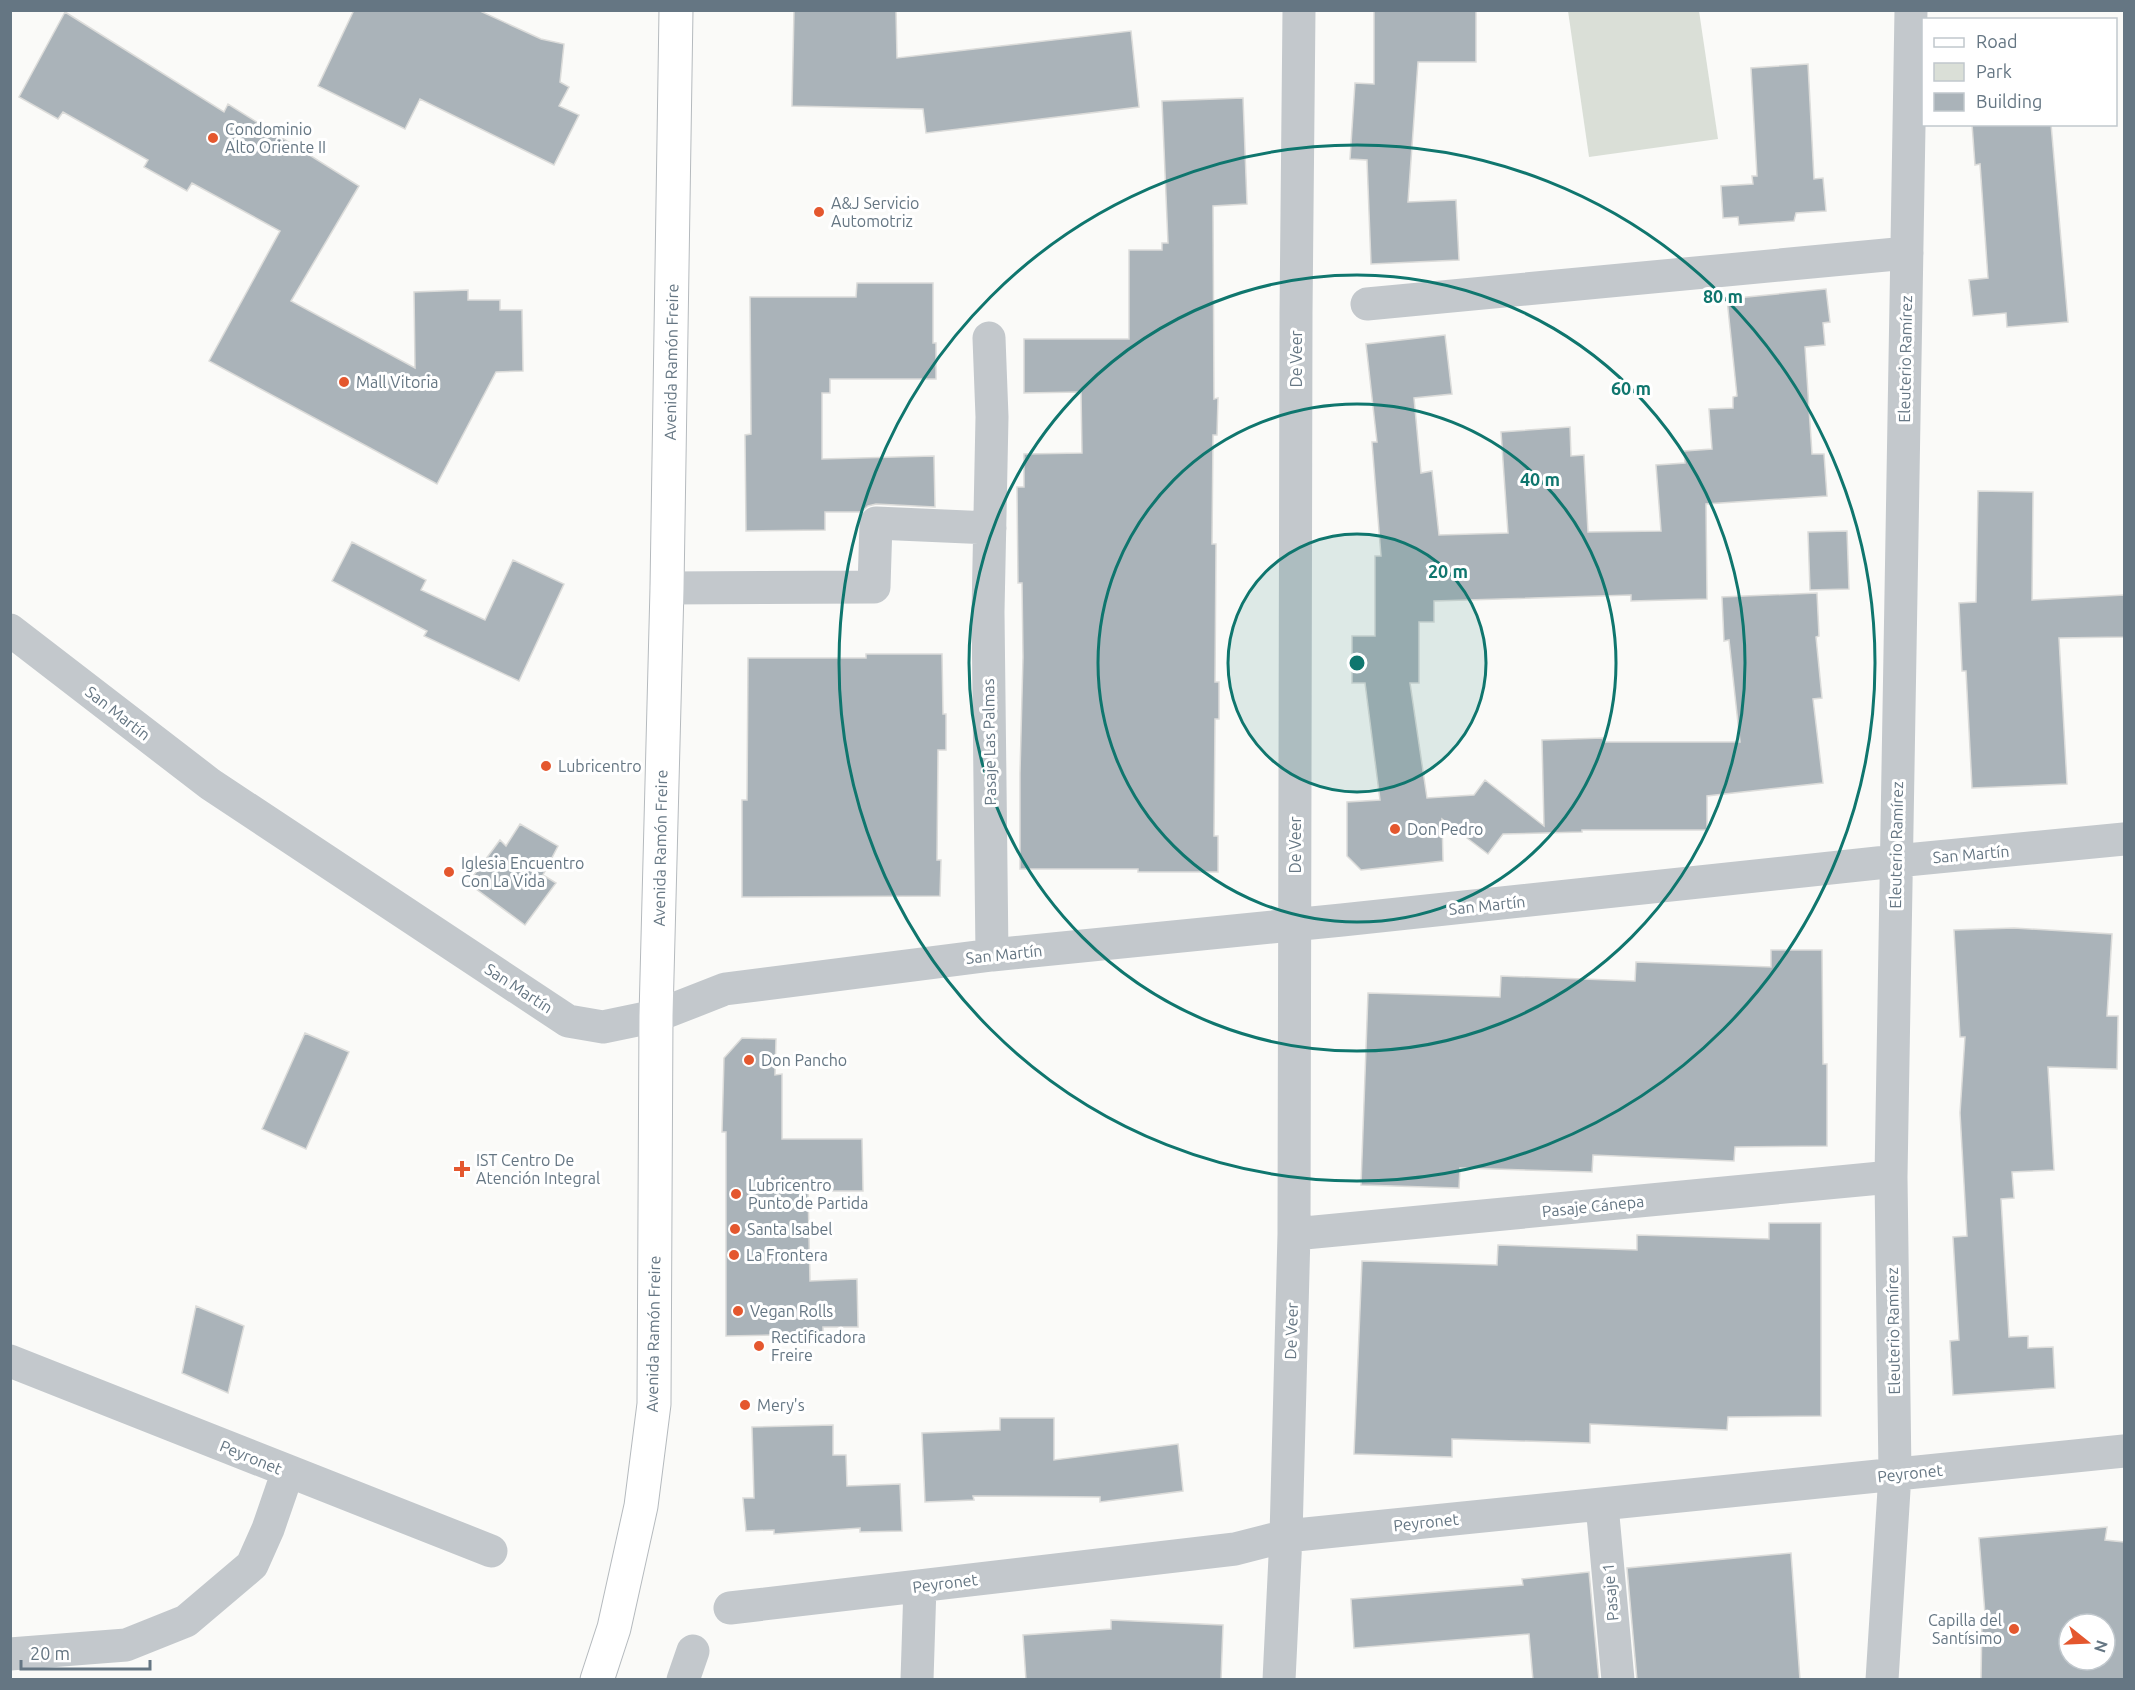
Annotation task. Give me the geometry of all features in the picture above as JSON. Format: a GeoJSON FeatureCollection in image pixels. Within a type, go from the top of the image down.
{"type":"FeatureCollection","features":[{"type":"Feature","properties":{"kind":"main road","name":"Avenida Ramón Freire"},"geometry":{"type":"LineString","coordinates":[[597,1680],[614,1628],[641,1506],[654,1404],[656,1016],[667,588],[676,10]]}},
{"type":"Feature","properties":{"kind":"street","name":"De Veer"},"geometry":{"type":"LineString","coordinates":[[1279,1680],[1286,1536],[1294,1234],[1293,1007],[1299,10]]}},
{"type":"Feature","properties":{"kind":"street","name":"Eleuterio Ramírez"},"geometry":{"type":"LineString","coordinates":[[1882,1680],[1895,1474],[1892,1177],[1911,10]]}},
{"type":"Feature","properties":{"kind":"street"},"geometry":{"type":"LineString","coordinates":[[1367,304],[1907,253]]}},
{"type":"Feature","properties":{"kind":"street","name":"Pasaje Las Palmas"},"geometry":{"type":"LineString","coordinates":[[989,338],[992,417],[987,612],[992,955]]}},
{"type":"Feature","properties":{"kind":"street"},"geometry":{"type":"LineString","coordinates":[[667,588],[874,587],[876,523],[990,528]]}},
{"type":"Feature","properties":{"kind":"street","name":"San Martín"},"geometry":{"type":"LineString","coordinates":[[10,630],[210,784],[568,1021],[603,1027],[656,1016],[725,989],[992,955],[2124,839]]}},
{"type":"Feature","properties":{"kind":"street","name":"Pasaje Cánepa"},"geometry":{"type":"LineString","coordinates":[[1294,1234],[1892,1177]]}},
{"type":"Feature","properties":{"kind":"street","name":"Peyronet"},"geometry":{"type":"LineString","coordinates":[[10,1361],[491,1551]]}},
{"type":"Feature","properties":{"kind":"street","name":"Peyronet"},"geometry":{"type":"LineString","coordinates":[[730,1608],[1235,1549],[1286,1536],[2124,1451]]}},
{"type":"Feature","properties":{"kind":"street"},"geometry":{"type":"LineString","coordinates":[[10,1653],[126,1645],[186,1621],[252,1565],[268,1529],[288,1471]]}},
{"type":"Feature","properties":{"kind":"street","name":"Pasaje 1"},"geometry":{"type":"LineString","coordinates":[[1602,1505],[1618,1680]]}},
{"type":"Feature","properties":{"kind":"street"},"geometry":{"type":"LineString","coordinates":[[917,1680],[920,1586]]}},
{"type":"Feature","properties":{"kind":"green space"},"geometry":{"type":"Polygon","coordinates":[[[1568,11],[1699,11],[1718,139],[1589,157],[1568,11]]]}},
{"type":"Feature","properties":{"kind":"building"},"geometry":{"type":"Polygon","coordinates":[[[354,10],[478,10],[541,39],[564,44],[560,82],[569,87],[559,106],[579,115],[554,165],[420,99],[405,129],[318,86],[354,10]]]}},
{"type":"Feature","properties":{"kind":"building"},"geometry":{"type":"Polygon","coordinates":[[[794,10],[896,10],[897,58],[1131,31],[1139,107],[926,133],[923,109],[792,106],[794,10]]]}},
{"type":"Feature","properties":{"kind":"building"},"geometry":{"type":"Polygon","coordinates":[[[1374,11],[1476,11],[1476,62],[1418,62],[1408,202],[1456,200],[1459,260],[1371,264],[1367,160],[1350,159],[1355,83],[1374,84],[1374,11]]]}},
{"type":"Feature","properties":{"kind":"building"},"geometry":{"type":"Polygon","coordinates":[[[65,12],[224,112],[228,104],[359,186],[291,301],[415,368],[414,292],[468,290],[468,300],[500,300],[500,310],[522,310],[523,371],[496,372],[437,484],[209,361],[280,231],[192,183],[187,191],[144,167],[148,160],[63,112],[58,119],[19,97],[65,12]]]}},
{"type":"Feature","properties":{"kind":"building"},"geometry":{"type":"Polygon","coordinates":[[[1808,64],[1814,179],[1823,178],[1826,211],[1796,213],[1794,221],[1739,225],[1738,217],[1723,218],[1721,186],[1753,184],[1752,176],[1757,176],[1751,68],[1808,64]]]}},
{"type":"Feature","properties":{"kind":"building"},"geometry":{"type":"Polygon","coordinates":[[[1243,98],[1247,204],[1213,206],[1214,399],[1218,398],[1217,435],[1213,435],[1212,544],[1216,544],[1215,682],[1219,682],[1219,719],[1215,719],[1214,836],[1218,836],[1218,872],[1020,869],[1023,657],[1022,583],[1018,583],[1017,487],[1024,487],[1024,454],[1082,453],[1081,392],[1024,393],[1024,339],[1129,339],[1129,250],[1162,250],[1162,243],[1168,243],[1162,101],[1243,98]]]}},
{"type":"Feature","properties":{"kind":"building"},"geometry":{"type":"Polygon","coordinates":[[[1972,126],[2051,126],[2068,322],[2007,327],[2006,313],[1973,316],[1969,280],[1988,278],[1980,164],[1975,165],[1972,126]]]}},
{"type":"Feature","properties":{"kind":"building"},"geometry":{"type":"Polygon","coordinates":[[[857,283],[933,283],[933,343],[936,343],[936,379],[830,379],[830,393],[822,393],[822,459],[934,456],[935,507],[876,504],[868,506],[861,512],[825,512],[825,530],[746,531],[745,435],[751,434],[750,297],[856,297],[857,283]]]}},
{"type":"Feature","properties":{"kind":"building"},"geometry":{"type":"Polygon","coordinates":[[[1826,289],[1830,322],[1823,323],[1825,345],[1805,347],[1812,454],[1824,454],[1827,496],[1706,504],[1707,599],[1631,601],[1631,595],[1434,601],[1434,622],[1419,622],[1419,683],[1410,683],[1427,798],[1474,795],[1485,780],[1544,826],[1542,740],[1603,738],[1603,742],[1740,742],[1729,640],[1724,641],[1722,597],[1817,593],[1819,636],[1816,637],[1822,698],[1813,699],[1823,783],[1707,796],[1707,830],[1582,830],[1582,832],[1503,834],[1488,854],[1442,819],[1443,861],[1361,870],[1347,856],[1347,802],[1380,800],[1365,683],[1352,683],[1352,636],[1375,636],[1375,556],[1381,556],[1372,442],[1377,442],[1366,344],[1445,335],[1452,394],[1414,398],[1421,473],[1432,471],[1439,535],[1508,533],[1501,432],[1570,427],[1571,456],[1584,455],[1588,532],[1661,531],[1656,465],[1685,463],[1684,451],[1712,449],[1709,409],[1733,408],[1733,397],[1737,396],[1727,299],[1826,289]]]}},
{"type":"Feature","properties":{"kind":"building"},"geometry":{"type":"Polygon","coordinates":[[[1978,491],[2033,492],[2032,600],[2124,595],[2124,637],[2059,638],[2067,784],[1972,788],[1966,671],[1962,671],[1959,603],[1976,602],[1978,491]]]}},
{"type":"Feature","properties":{"kind":"building"},"geometry":{"type":"Polygon","coordinates":[[[1847,531],[1849,589],[1810,590],[1808,532],[1847,531]]]}},
{"type":"Feature","properties":{"kind":"building"},"geometry":{"type":"Polygon","coordinates":[[[352,542],[426,580],[421,590],[485,620],[513,560],[564,584],[519,681],[424,636],[427,631],[332,581],[352,542]]]}},
{"type":"Feature","properties":{"kind":"building"},"geometry":{"type":"Polygon","coordinates":[[[866,654],[942,654],[946,750],[938,750],[937,860],[941,860],[940,896],[742,897],[742,800],[747,800],[748,658],[866,658],[866,654]]]}},
{"type":"Feature","properties":{"kind":"building"},"geometry":{"type":"Polygon","coordinates":[[[520,824],[558,846],[543,875],[556,883],[525,925],[468,883],[500,840],[506,846],[520,824]]]}},
{"type":"Feature","properties":{"kind":"building"},"geometry":{"type":"Polygon","coordinates":[[[2014,928],[2112,934],[2107,1016],[2118,1016],[2117,1069],[2048,1067],[2054,1170],[2012,1172],[2014,1198],[2001,1199],[2009,1337],[2028,1336],[2028,1348],[2053,1347],[2055,1388],[1953,1395],[1950,1341],[1959,1340],[1953,1237],[1967,1236],[1960,1113],[1965,1037],[1960,1037],[1954,930],[2014,928]]]}},
{"type":"Feature","properties":{"kind":"building"},"geometry":{"type":"Polygon","coordinates":[[[1771,950],[1822,950],[1823,1064],[1827,1064],[1827,1146],[1735,1147],[1734,1161],[1593,1155],[1592,1172],[1460,1168],[1459,1188],[1361,1185],[1368,993],[1500,997],[1501,976],[1635,981],[1636,962],[1771,967],[1771,950]]]}},
{"type":"Feature","properties":{"kind":"building"},"geometry":{"type":"Polygon","coordinates":[[[305,1033],[349,1052],[306,1149],[262,1129],[305,1033]]]}},
{"type":"Feature","properties":{"kind":"building"},"geometry":{"type":"Polygon","coordinates":[[[742,1038],[776,1039],[775,1075],[782,1074],[782,1139],[862,1139],[863,1191],[808,1191],[810,1281],[857,1279],[858,1327],[823,1327],[823,1334],[726,1336],[726,1132],[722,1132],[724,1058],[742,1038]]]}},
{"type":"Feature","properties":{"kind":"building"},"geometry":{"type":"Polygon","coordinates":[[[1769,1223],[1821,1223],[1821,1416],[1728,1417],[1727,1430],[1590,1424],[1590,1443],[1452,1439],[1452,1457],[1354,1454],[1362,1261],[1497,1265],[1498,1245],[1637,1250],[1637,1235],[1769,1239],[1769,1223]]]}},
{"type":"Feature","properties":{"kind":"building"},"geometry":{"type":"Polygon","coordinates":[[[196,1306],[244,1326],[228,1393],[182,1373],[196,1306]]]}},
{"type":"Feature","properties":{"kind":"building"},"geometry":{"type":"Polygon","coordinates":[[[1000,1418],[1054,1418],[1054,1460],[1178,1444],[1183,1491],[1100,1502],[1100,1497],[973,1496],[974,1500],[925,1502],[922,1433],[1000,1430],[1000,1418]]]}},
{"type":"Feature","properties":{"kind":"building"},"geometry":{"type":"Polygon","coordinates":[[[833,1425],[833,1455],[846,1455],[847,1486],[900,1484],[902,1531],[860,1532],[860,1528],[774,1534],[774,1530],[746,1531],[743,1498],[754,1498],[752,1427],[833,1425]]]}},
{"type":"Feature","properties":{"kind":"building"},"geometry":{"type":"Polygon","coordinates":[[[2107,1527],[2105,1540],[2124,1542],[2124,1680],[1981,1680],[1982,1618],[1985,1614],[1979,1538],[2107,1527]]]}},
{"type":"Feature","properties":{"kind":"building"},"geometry":{"type":"Polygon","coordinates":[[[1791,1553],[1800,1680],[1637,1680],[1627,1568],[1791,1553]]]}},
{"type":"Feature","properties":{"kind":"building"},"geometry":{"type":"Polygon","coordinates":[[[1589,1572],[1599,1680],[1533,1680],[1529,1634],[1354,1648],[1351,1599],[1523,1585],[1522,1579],[1589,1572]]]}},
{"type":"Feature","properties":{"kind":"building"},"geometry":{"type":"Polygon","coordinates":[[[1111,1620],[1223,1625],[1221,1680],[1026,1680],[1023,1635],[1111,1629],[1111,1620]]]}},
{"type":"Feature","properties":{"kind":"place","name":"Condominio Alto Oriente II"},"geometry":{"type":"Point","coordinates":[213,138]}},
{"type":"Feature","properties":{"kind":"place","name":"A&J Servicio Automotriz"},"geometry":{"type":"Point","coordinates":[819,212]}},
{"type":"Feature","properties":{"kind":"place","name":"Mall Vitoria"},"geometry":{"type":"Point","coordinates":[344,382]}},
{"type":"Feature","properties":{"kind":"place","name":"Lubricentro"},"geometry":{"type":"Point","coordinates":[546,766]}},
{"type":"Feature","properties":{"kind":"place","name":"Don Pedro"},"geometry":{"type":"Point","coordinates":[1395,829]}},
{"type":"Feature","properties":{"kind":"place","name":"Iglesia Encuentro Con La Vida"},"geometry":{"type":"Point","coordinates":[449,872]}},
{"type":"Feature","properties":{"kind":"place","name":"Don Pancho"},"geometry":{"type":"Point","coordinates":[749,1060]}},
{"type":"Feature","properties":{"kind":"place","name":"IST Centro De Atención Integral"},"geometry":{"type":"Point","coordinates":[462,1169]}},
{"type":"Feature","properties":{"kind":"place","name":"Lubricentro Punto de Partida"},"geometry":{"type":"Point","coordinates":[736,1194]}},
{"type":"Feature","properties":{"kind":"place","name":"Santa Isabel"},"geometry":{"type":"Point","coordinates":[735,1229]}},
{"type":"Feature","properties":{"kind":"place","name":"La Frontera"},"geometry":{"type":"Point","coordinates":[734,1255]}},
{"type":"Feature","properties":{"kind":"place","name":"Vegan Rolls"},"geometry":{"type":"Point","coordinates":[738,1311]}},
{"type":"Feature","properties":{"kind":"place","name":"Rectificadora Freire"},"geometry":{"type":"Point","coordinates":[759,1346]}},
{"type":"Feature","properties":{"kind":"place","name":"Mery's"},"geometry":{"type":"Point","coordinates":[745,1405]}},
{"type":"Feature","properties":{"kind":"place","name":"Capilla del Santísimo"},"geometry":{"type":"Point","coordinates":[2014,1629]}}]}
